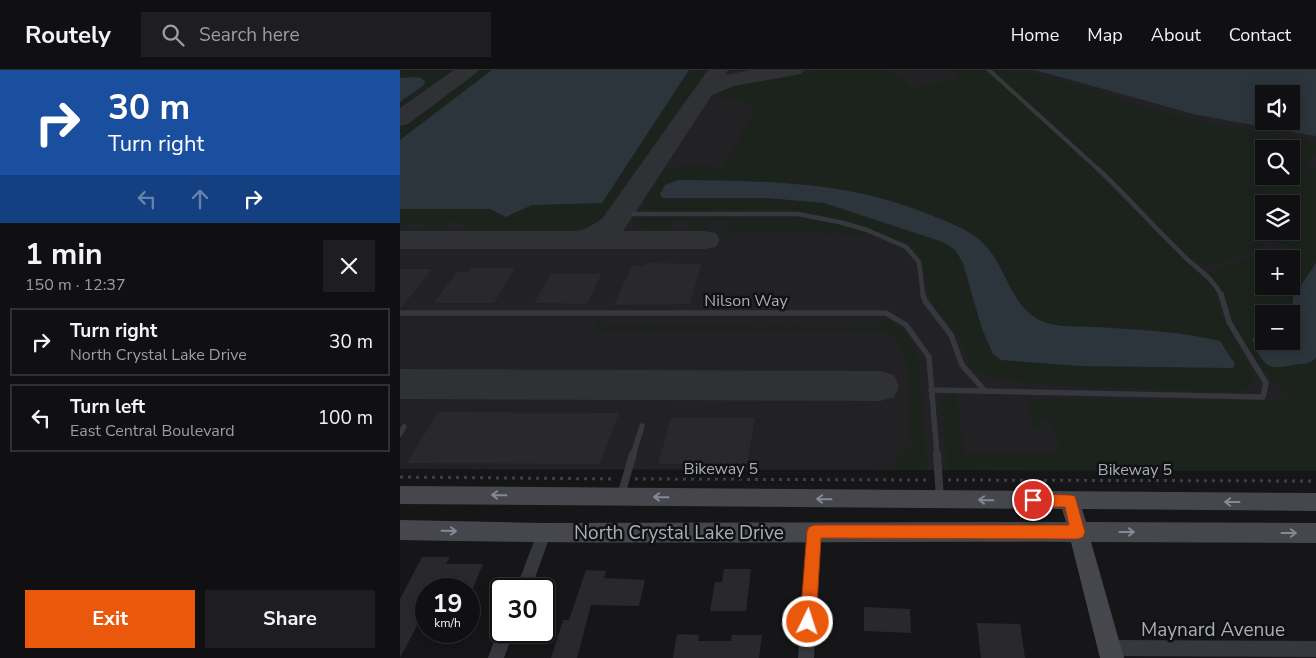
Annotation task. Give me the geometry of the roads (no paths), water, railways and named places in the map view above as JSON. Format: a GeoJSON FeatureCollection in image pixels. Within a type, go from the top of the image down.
{"type":"FeatureCollection","features":[{"type":"Feature","properties":{"kind":"main road","name":"North Crystal Lake Drive"},"geometry":{"type":"LineString","coordinates":[[400,494],[1316,502]]}},
{"type":"Feature","properties":{"kind":"main road"},"geometry":{"type":"LineString","coordinates":[[1070,501],[1110,653]]}},
{"type":"Feature","properties":{"kind":"main road","name":"North Crystal Lake Drive"},"geometry":{"type":"LineString","coordinates":[[400,530],[544,533],[1078,532]]}},
{"type":"Feature","properties":{"kind":"main road"},"geometry":{"type":"LineString","coordinates":[[1078,532],[1316,533]]}},
{"type":"Feature","properties":{"kind":"street"},"geometry":{"type":"LineString","coordinates":[[806,658],[814,531]]}},
{"type":"Feature","properties":{"kind":"street"},"geometry":{"type":"LineString","coordinates":[[527,578],[544,533]]}},
{"type":"Feature","properties":{"kind":"street"},"geometry":{"type":"LineString","coordinates":[[496,658],[502,643]]}},
{"type":"Feature","properties":{"kind":"street","name":"Maynard Avenue"},"geometry":{"type":"LineString","coordinates":[[1110,653],[1316,649]]}},
{"type":"Feature","properties":{"kind":"lane"},"geometry":{"type":"LineString","coordinates":[[931,390],[1263,397],[1266,383],[1229,322],[1216,283],[1180,253],[1126,196],[989,70]]}},
{"type":"Feature","properties":{"kind":"lane"},"geometry":{"type":"LineString","coordinates":[[633,214],[798,214],[848,224],[906,247],[919,262],[925,301],[950,335],[962,365],[985,391]]}},
{"type":"Feature","properties":{"kind":"lane","name":"Nilson Way"},"geometry":{"type":"LineString","coordinates":[[400,313],[886,313],[900,319],[920,342],[928,357],[940,500]]}},
{"type":"Feature","properties":{"kind":"lane"},"geometry":{"type":"LineString","coordinates":[[621,496],[642,426]]}},
{"type":"Feature","properties":{"kind":"lane"},"geometry":{"type":"LineString","coordinates":[[400,434],[404,427]]}}]}
